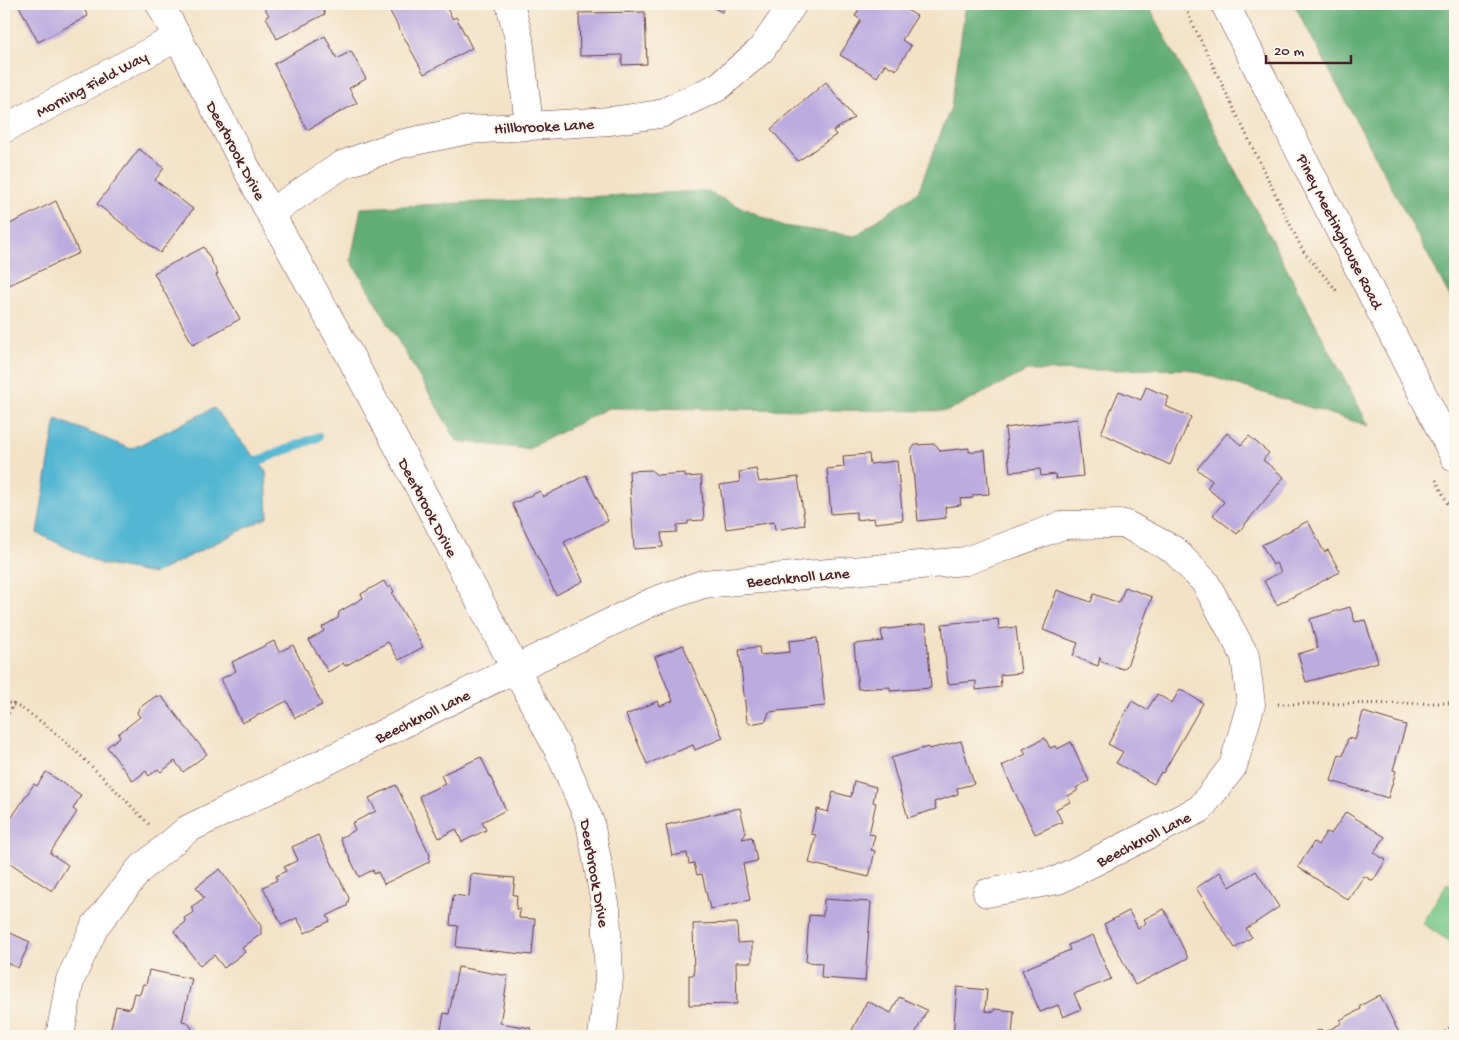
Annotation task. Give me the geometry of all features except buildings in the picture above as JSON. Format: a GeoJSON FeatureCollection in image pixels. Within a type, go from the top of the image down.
{"type":"FeatureCollection","features":[{"type":"Feature","properties":{"kind":"street","name":"Deerbrook Drive"},"geometry":{"type":"LineString","coordinates":[[160,4],[270,213],[349,354],[560,753],[590,822],[606,909],[610,979],[602,1036]]}},
{"type":"Feature","properties":{"kind":"street"},"geometry":{"type":"LineString","coordinates":[[510,4],[519,39],[529,125]]}},
{"type":"Feature","properties":{"kind":"street","name":"Hillbrooke Lane"},"geometry":{"type":"LineString","coordinates":[[270,213],[342,165],[400,144],[468,130],[610,121],[660,114],[718,87],[761,50],[793,4]]}},
{"type":"Feature","properties":{"kind":"street","name":"Piney Meetinghouse Road"},"geometry":{"type":"LineString","coordinates":[[1226,4],[1455,458]]}},
{"type":"Feature","properties":{"kind":"street","name":"Morning Field Way"},"geometry":{"type":"LineString","coordinates":[[4,129],[178,37]]}},
{"type":"Feature","properties":{"kind":"street","name":"Beechknoll Lane"},"geometry":{"type":"LineString","coordinates":[[60,1036],[70,980],[95,926],[139,870],[188,829],[652,602],[703,584],[966,561],[1063,525],[1125,524],[1174,550],[1206,582],[1244,656],[1251,704],[1233,766],[1200,809],[1058,880],[987,893]]}},
{"type":"Feature","properties":{"kind":"path"},"geometry":{"type":"LineString","coordinates":[[1183,4],[1303,251],[1341,296]]}},
{"type":"Feature","properties":{"kind":"path"},"geometry":{"type":"LineString","coordinates":[[1433,472],[1450,508],[1455,530]]}},
{"type":"Feature","properties":{"kind":"path"},"geometry":{"type":"LineString","coordinates":[[4,702],[14,703],[42,721],[170,844]]}},
{"type":"Feature","properties":{"kind":"path"},"geometry":{"type":"LineString","coordinates":[[1277,704],[1455,702]]}},
{"type":"Feature","properties":{"kind":"path"},"geometry":{"type":"LineString","coordinates":[[4,722],[14,703]]}},
{"type":"Feature","properties":{"kind":"path"},"geometry":{"type":"LineString","coordinates":[[1448,1036],[1445,1032],[1455,1023]]}},
{"type":"Feature","properties":{"kind":"green space"},"geometry":{"type":"Polygon","coordinates":[[[966,4],[1148,4],[1369,426],[1187,369],[1027,371],[948,411],[608,408],[528,449],[457,441],[351,260],[361,208],[705,191],[783,226],[855,236],[918,192],[951,107],[966,4]]]}},
{"type":"Feature","properties":{"kind":"green space"},"geometry":{"type":"Polygon","coordinates":[[[1294,4],[1455,4],[1455,306],[1294,4]]]}},
{"type":"Feature","properties":{"kind":"green space"},"geometry":{"type":"Polygon","coordinates":[[[1447,883],[1455,888],[1455,945],[1422,923],[1447,883]]]}},
{"type":"Feature","properties":{"kind":"water"},"geometry":{"type":"Polygon","coordinates":[[[214,408],[266,471],[268,517],[154,574],[101,564],[37,533],[56,419],[131,449],[214,408]]]}},
{"type":"Feature","properties":{"kind":"waterway"},"geometry":{"type":"LineString","coordinates":[[258,461],[318,437]]}}]}
